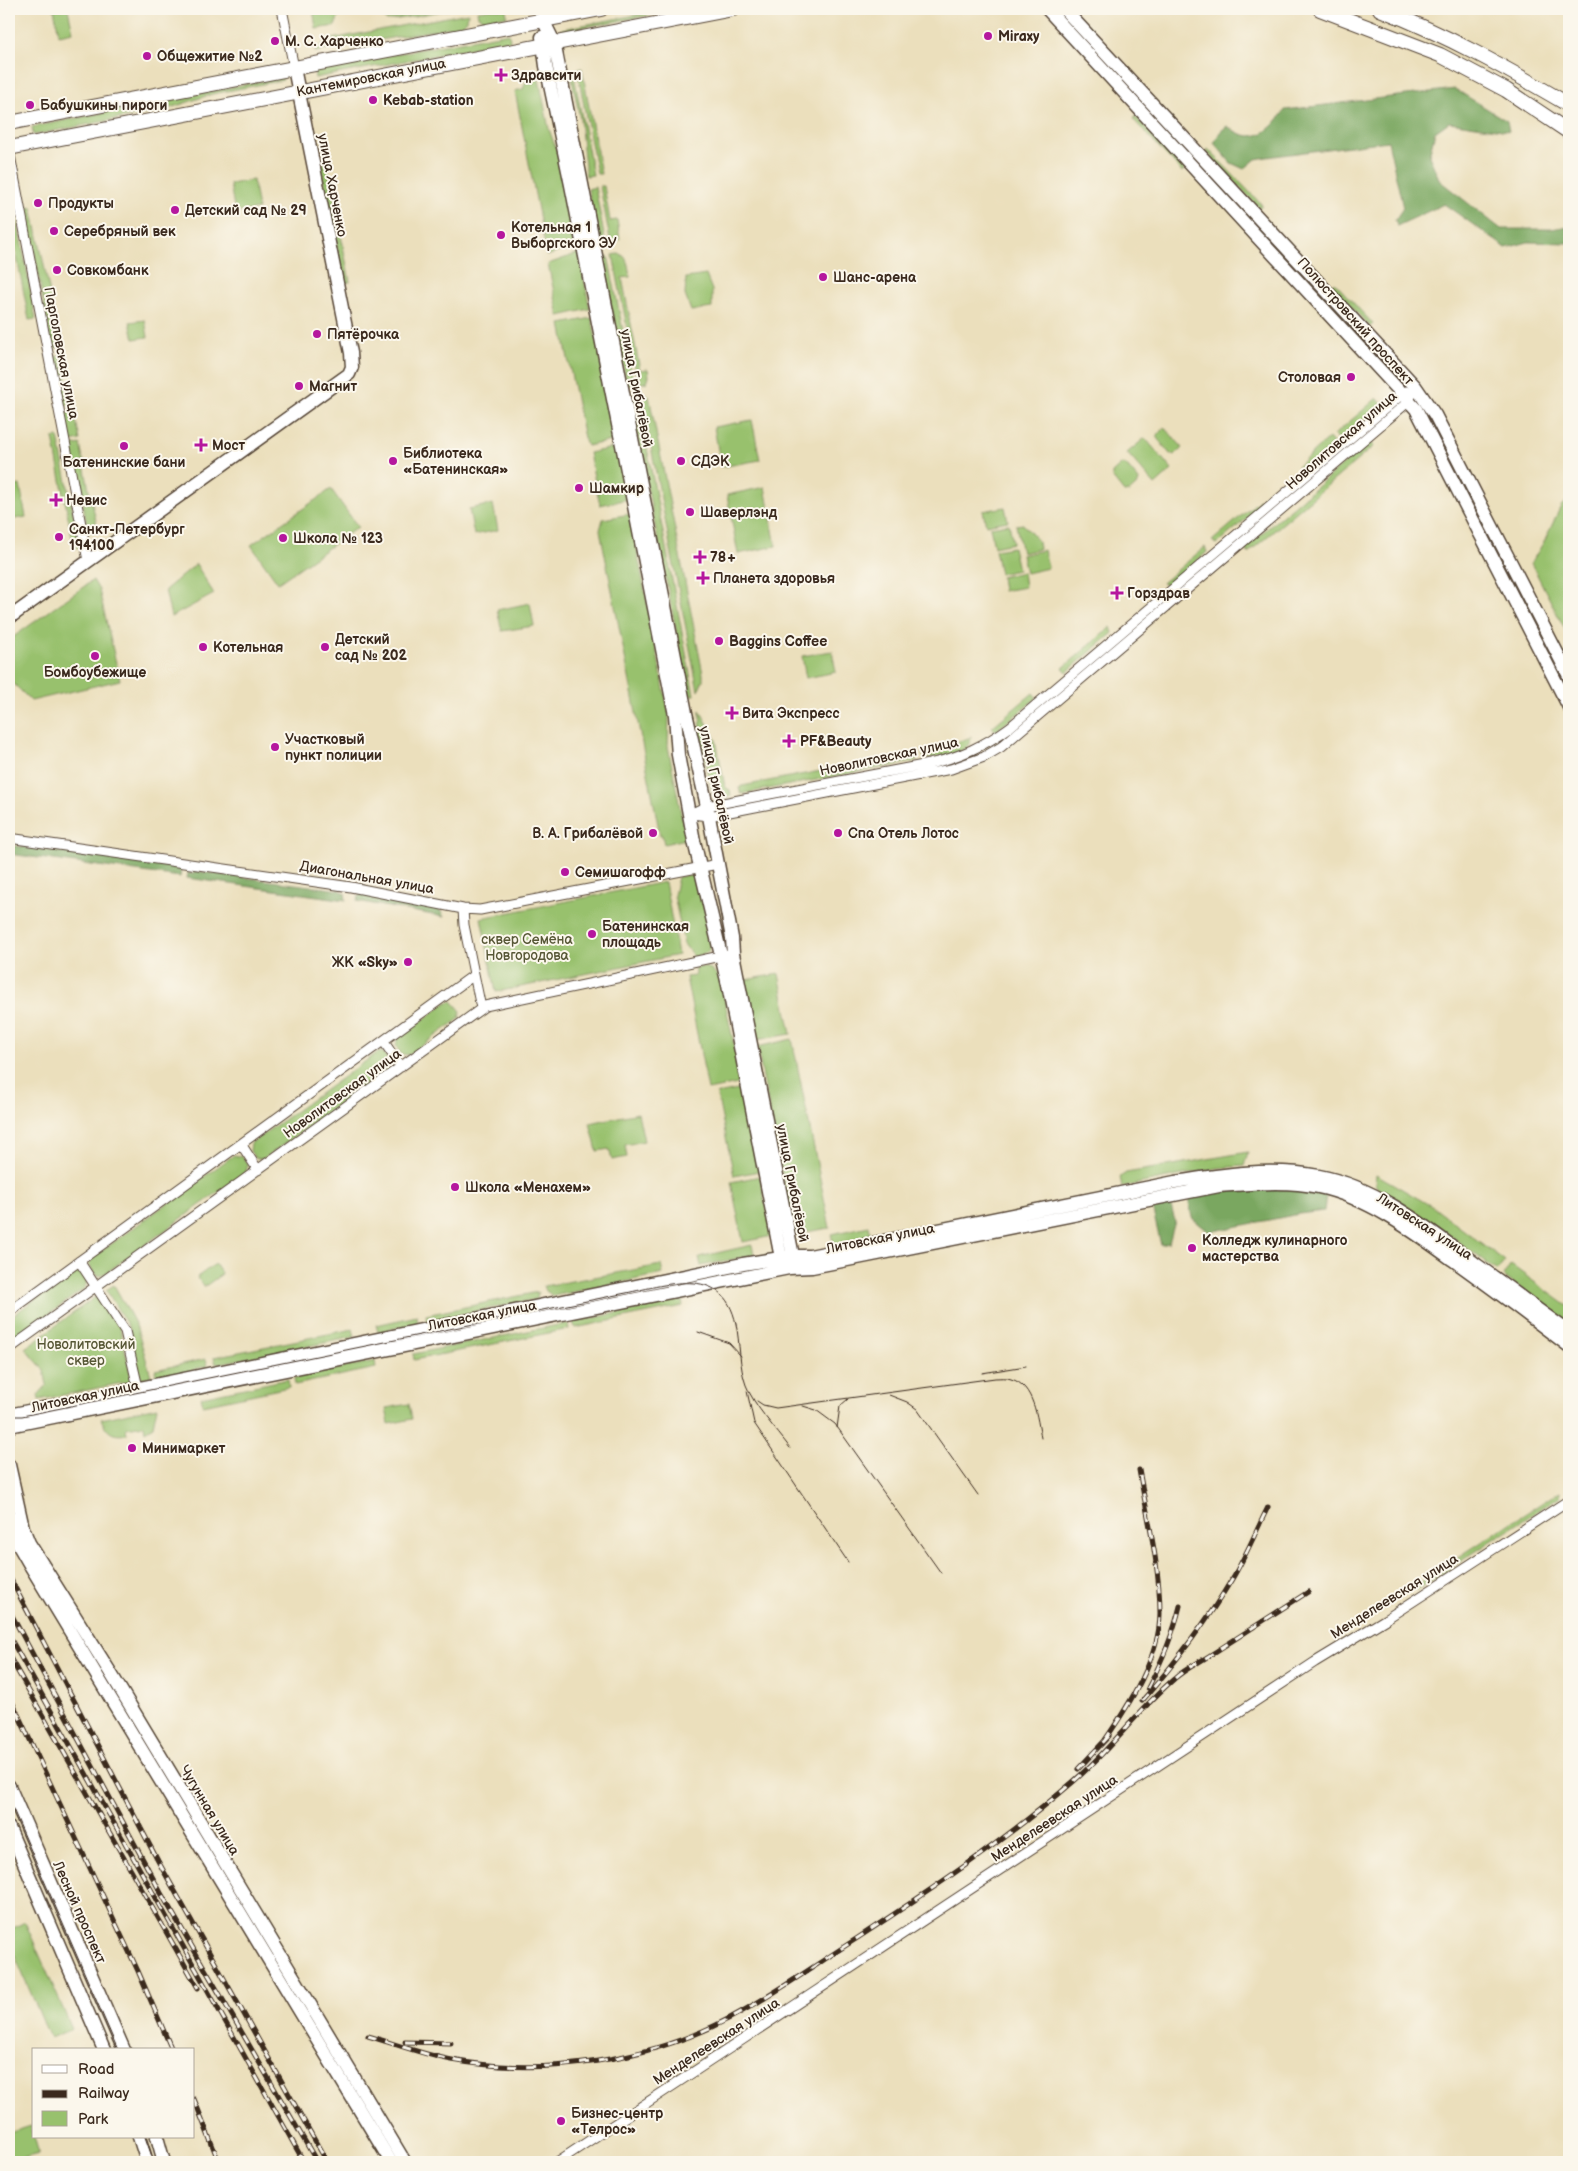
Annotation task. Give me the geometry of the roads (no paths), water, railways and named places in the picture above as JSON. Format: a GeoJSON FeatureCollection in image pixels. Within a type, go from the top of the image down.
{"type":"FeatureCollection","features":[{"type":"Feature","properties":{"kind":"main road","name":"Кантемировская улица"},"geometry":{"type":"LineString","coordinates":[[9,123],[601,9]]}},
{"type":"Feature","properties":{"kind":"main road","name":"Кантемировская улица"},"geometry":{"type":"LineString","coordinates":[[9,149],[299,91],[733,9]]}},
{"type":"Feature","properties":{"kind":"main road"},"geometry":{"type":"LineString","coordinates":[[1320,9],[1440,55],[1506,90],[1569,132]]}},
{"type":"Feature","properties":{"kind":"main road"},"geometry":{"type":"LineString","coordinates":[[1380,9],[1451,39],[1504,67],[1569,106]]}},
{"type":"Feature","properties":{"kind":"street","name":"улица Харченко"},"geometry":{"type":"LineString","coordinates":[[88,562],[337,384],[349,374],[352,367],[351,353],[282,9]]}},
{"type":"Feature","properties":{"kind":"street","name":"Полюстровский проспект"},"geometry":{"type":"LineString","coordinates":[[1047,9],[1405,397],[1424,421],[1569,706]]}},
{"type":"Feature","properties":{"kind":"street","name":"Полюстровский проспект"},"geometry":{"type":"LineString","coordinates":[[1064,9],[1415,386],[1435,415],[1569,676]]}},
{"type":"Feature","properties":{"kind":"street","name":"улица Грибалёвой"},"geometry":{"type":"LineString","coordinates":[[543,20],[686,713],[708,811],[732,938],[727,955]]}},
{"type":"Feature","properties":{"kind":"street","name":"улица Грибалёвой"},"geometry":{"type":"LineString","coordinates":[[548,43],[573,194],[675,715],[678,755],[702,867],[727,955],[730,994],[788,1261]]}},
{"type":"Feature","properties":{"kind":"street","name":"Парголовская улица"},"geometry":{"type":"LineString","coordinates":[[9,149],[88,562]]}},
{"type":"Feature","properties":{"kind":"street","name":"Новолитовская улица"},"geometry":{"type":"LineString","coordinates":[[690,814],[951,769],[984,757],[1001,748],[1405,397],[1415,386]]}},
{"type":"Feature","properties":{"kind":"street"},"geometry":{"type":"LineString","coordinates":[[9,618],[88,562]]}},
{"type":"Feature","properties":{"kind":"street","name":"Диагональная улица"},"geometry":{"type":"LineString","coordinates":[[9,838],[351,886],[463,909],[480,910],[718,864]]}},
{"type":"Feature","properties":{"kind":"street"},"geometry":{"type":"LineString","coordinates":[[463,909],[464,925],[481,1008]]}},
{"type":"Feature","properties":{"kind":"street","name":"Новолитовская улица"},"geometry":{"type":"LineString","coordinates":[[9,1349],[481,1008],[497,1002],[727,955]]}},
{"type":"Feature","properties":{"kind":"street","name":"Новолитовская улица"},"geometry":{"type":"LineString","coordinates":[[9,1312],[474,975]]}},
{"type":"Feature","properties":{"kind":"street"},"geometry":{"type":"LineString","coordinates":[[384,1042],[401,1067]]}},
{"type":"Feature","properties":{"kind":"street"},"geometry":{"type":"LineString","coordinates":[[241,1144],[258,1170]]}},
{"type":"Feature","properties":{"kind":"street","name":"Литовская улица"},"geometry":{"type":"LineString","coordinates":[[9,1416],[140,1394],[1218,1174],[1254,1172],[1291,1172],[1320,1176],[1341,1182],[1387,1203],[1433,1232],[1569,1332]]}},
{"type":"Feature","properties":{"kind":"street","name":"Литовская улица"},"geometry":{"type":"LineString","coordinates":[[788,1261],[812,1267],[1219,1186],[1291,1184],[1317,1186],[1358,1201],[1426,1241],[1569,1346]]}},
{"type":"Feature","properties":{"kind":"street"},"geometry":{"type":"LineString","coordinates":[[79,1261],[125,1331],[140,1394]]}},
{"type":"Feature","properties":{"kind":"street","name":"Литовская улица"},"geometry":{"type":"LineString","coordinates":[[9,1426],[140,1394]]}},
{"type":"Feature","properties":{"kind":"street","name":"Чугунная улица"},"geometry":{"type":"LineString","coordinates":[[9,1465],[24,1528],[30,1543],[110,1672],[405,2162]]}},
{"type":"Feature","properties":{"kind":"street","name":"Менделеевская улица"},"geometry":{"type":"LineString","coordinates":[[557,2162],[1315,1662],[1386,1619],[1569,1500]]}},
{"type":"Feature","properties":{"kind":"street","name":"Чугунная улица"},"geometry":{"type":"LineString","coordinates":[[9,1517],[15,1538],[30,1565],[391,2162]]}},
{"type":"Feature","properties":{"kind":"street","name":"Лесной проспект"},"geometry":{"type":"LineString","coordinates":[[9,1786],[123,2048]]}},
{"type":"Feature","properties":{"kind":"street"},"geometry":{"type":"LineString","coordinates":[[9,1828],[103,2048]]}},
{"type":"Feature","properties":{"kind":"street"},"geometry":{"type":"LineString","coordinates":[[139,2138],[147,2162]]}},
{"type":"Feature","properties":{"kind":"street"},"geometry":{"type":"LineString","coordinates":[[157,2138],[164,2162]]}},
{"type":"Feature","properties":{"kind":"tram line"},"geometry":{"type":"LineString","coordinates":[[9,1416],[22,1416],[655,1287],[690,1283],[705,1285],[719,1292],[729,1305],[736,1324],[742,1370],[746,1385],[760,1409],[790,1448]]}},
{"type":"Feature","properties":{"kind":"tram line"},"geometry":{"type":"LineString","coordinates":[[698,1332],[729,1343],[741,1356]]}},
{"type":"Feature","properties":{"kind":"tram line"},"geometry":{"type":"LineString","coordinates":[[982,1373],[1026,1366]]}},
{"type":"Feature","properties":{"kind":"tram line"},"geometry":{"type":"LineString","coordinates":[[757,1401],[763,1405],[776,1408],[995,1378],[1008,1378],[1019,1382],[1030,1395],[1036,1412],[1041,1438]]}},
{"type":"Feature","properties":{"kind":"tram line"},"geometry":{"type":"LineString","coordinates":[[747,1391],[754,1423],[848,1562]]}},
{"type":"Feature","properties":{"kind":"tram line"},"geometry":{"type":"LineString","coordinates":[[889,1395],[907,1402],[917,1409],[978,1495]]}},
{"type":"Feature","properties":{"kind":"tram line"},"geometry":{"type":"LineString","coordinates":[[837,1428],[840,1406],[848,1399]]}},
{"type":"Feature","properties":{"kind":"tram line"},"geometry":{"type":"LineString","coordinates":[[803,1406],[816,1410],[835,1424],[941,1573]]}},
{"type":"Feature","properties":{"kind":"tram line"},"geometry":{"type":"LineString","coordinates":[[9,1800],[117,2048]]}},
{"type":"Feature","properties":{"kind":"tram line"},"geometry":{"type":"LineString","coordinates":[[145,2138],[154,2162]]}},
{"type":"Feature","properties":{"kind":"railway"},"geometry":{"type":"LineString","coordinates":[[1105,1740],[1142,1680],[1159,1630],[1158,1577],[1139,1470]]}},
{"type":"Feature","properties":{"kind":"railway"},"geometry":{"type":"LineString","coordinates":[[1142,1701],[1190,1642],[1212,1611],[1242,1561],[1268,1507]]}},
{"type":"Feature","properties":{"kind":"railway"},"geometry":{"type":"LineString","coordinates":[[9,1576],[158,1861],[327,2162]]}},
{"type":"Feature","properties":{"kind":"railway"},"geometry":{"type":"LineString","coordinates":[[368,2036],[442,2058],[487,2065],[522,2067],[559,2066],[595,2062],[630,2055],[699,2033],[730,2018],[778,1990],[884,1921],[995,1844],[1074,1781],[1148,1704],[1179,1675],[1308,1592]]}},
{"type":"Feature","properties":{"kind":"railway"},"geometry":{"type":"LineString","coordinates":[[1148,1688],[1167,1648],[1180,1606]]}},
{"type":"Feature","properties":{"kind":"railway"},"geometry":{"type":"LineString","coordinates":[[9,1610],[161,1893],[317,2162]]}},
{"type":"Feature","properties":{"kind":"railway"},"geometry":{"type":"LineString","coordinates":[[9,1636],[304,2162]]}},
{"type":"Feature","properties":{"kind":"railway"},"geometry":{"type":"LineString","coordinates":[[9,1656],[198,1988]]}},
{"type":"Feature","properties":{"kind":"railway"},"geometry":{"type":"LineString","coordinates":[[9,1695],[138,1971],[171,2048]]}},
{"type":"Feature","properties":{"kind":"railway"},"geometry":{"type":"LineString","coordinates":[[1078,1769],[1109,1736]]}},
{"type":"Feature","properties":{"kind":"railway"},"geometry":{"type":"LineString","coordinates":[[405,2042],[451,2043]]}},
{"type":"Feature","properties":{"kind":"railway"},"geometry":{"type":"LineString","coordinates":[[195,2102],[219,2162]]}},
{"type":"Feature","properties":{"kind":"place","name":"Miraxy"},"geometry":{"type":"Point","coordinates":[988,36]}},
{"type":"Feature","properties":{"kind":"place","name":"М. С. Харченко"},"geometry":{"type":"Point","coordinates":[275,41]}},
{"type":"Feature","properties":{"kind":"place","name":"Общежитие №2"},"geometry":{"type":"Point","coordinates":[147,56]}},
{"type":"Feature","properties":{"kind":"place","name":"Здравсити"},"geometry":{"type":"Point","coordinates":[501,75]}},
{"type":"Feature","properties":{"kind":"place","name":"Kebab-station"},"geometry":{"type":"Point","coordinates":[373,100]}},
{"type":"Feature","properties":{"kind":"place","name":"Бабушкины пироги"},"geometry":{"type":"Point","coordinates":[30,105]}},
{"type":"Feature","properties":{"kind":"place","name":"Продукты"},"geometry":{"type":"Point","coordinates":[38,203]}},
{"type":"Feature","properties":{"kind":"place","name":"Детский сад № 29"},"geometry":{"type":"Point","coordinates":[175,210]}},
{"type":"Feature","properties":{"kind":"place","name":"Серебряный век"},"geometry":{"type":"Point","coordinates":[54,231]}},
{"type":"Feature","properties":{"kind":"place","name":"Котельная 1 Выборгского ЭУ"},"geometry":{"type":"Point","coordinates":[501,235]}},
{"type":"Feature","properties":{"kind":"place","name":"Совкомбанк"},"geometry":{"type":"Point","coordinates":[57,270]}},
{"type":"Feature","properties":{"kind":"place","name":"Шанс-арена"},"geometry":{"type":"Point","coordinates":[823,277]}},
{"type":"Feature","properties":{"kind":"place","name":"Пятёрочка"},"geometry":{"type":"Point","coordinates":[317,334]}},
{"type":"Feature","properties":{"kind":"place","name":"Столовая"},"geometry":{"type":"Point","coordinates":[1351,377]}},
{"type":"Feature","properties":{"kind":"place","name":"Магнит"},"geometry":{"type":"Point","coordinates":[299,386]}},
{"type":"Feature","properties":{"kind":"place","name":"Мост"},"geometry":{"type":"Point","coordinates":[201,445]}},
{"type":"Feature","properties":{"kind":"place","name":"Батенинские бани"},"geometry":{"type":"Point","coordinates":[124,446]}},
{"type":"Feature","properties":{"kind":"place","name":"Библиотека «Батенинская»"},"geometry":{"type":"Point","coordinates":[393,461]}},
{"type":"Feature","properties":{"kind":"place","name":"СДЭК"},"geometry":{"type":"Point","coordinates":[681,461]}},
{"type":"Feature","properties":{"kind":"place","name":"Шамкир"},"geometry":{"type":"Point","coordinates":[579,488]}},
{"type":"Feature","properties":{"kind":"place","name":"Невис"},"geometry":{"type":"Point","coordinates":[56,500]}},
{"type":"Feature","properties":{"kind":"place","name":"Шаверлэнд"},"geometry":{"type":"Point","coordinates":[690,512]}},
{"type":"Feature","properties":{"kind":"place","name":"Санкт-Петербург 194100"},"geometry":{"type":"Point","coordinates":[59,537]}},
{"type":"Feature","properties":{"kind":"place","name":"Школа № 123"},"geometry":{"type":"Point","coordinates":[283,538]}},
{"type":"Feature","properties":{"kind":"place","name":"78+"},"geometry":{"type":"Point","coordinates":[700,557]}},
{"type":"Feature","properties":{"kind":"place","name":"Планета здоровья"},"geometry":{"type":"Point","coordinates":[703,578]}},
{"type":"Feature","properties":{"kind":"place","name":"Горздрав"},"geometry":{"type":"Point","coordinates":[1117,593]}},
{"type":"Feature","properties":{"kind":"place","name":"Baggins Coffee"},"geometry":{"type":"Point","coordinates":[719,641]}},
{"type":"Feature","properties":{"kind":"place","name":"Котельная"},"geometry":{"type":"Point","coordinates":[203,647]}},
{"type":"Feature","properties":{"kind":"place","name":"Детский сад № 202"},"geometry":{"type":"Point","coordinates":[325,647]}},
{"type":"Feature","properties":{"kind":"place","name":"Бомбоубежище"},"geometry":{"type":"Point","coordinates":[95,656]}},
{"type":"Feature","properties":{"kind":"place","name":"Вита Экспресс"},"geometry":{"type":"Point","coordinates":[732,713]}},
{"type":"Feature","properties":{"kind":"place","name":"PF&Beauty"},"geometry":{"type":"Point","coordinates":[789,741]}},
{"type":"Feature","properties":{"kind":"place","name":"Участковый пункт полиции"},"geometry":{"type":"Point","coordinates":[275,747]}},
{"type":"Feature","properties":{"kind":"place","name":"В. А. Грибалёвой"},"geometry":{"type":"Point","coordinates":[653,833]}},
{"type":"Feature","properties":{"kind":"place","name":"Спа Отель Лотос"},"geometry":{"type":"Point","coordinates":[838,833]}},
{"type":"Feature","properties":{"kind":"place","name":"Семишагофф"},"geometry":{"type":"Point","coordinates":[565,872]}},
{"type":"Feature","properties":{"kind":"place","name":"Батенинская площадь"},"geometry":{"type":"Point","coordinates":[592,934]}},
{"type":"Feature","properties":{"kind":"place","name":"ЖК «Sky»"},"geometry":{"type":"Point","coordinates":[408,962]}},
{"type":"Feature","properties":{"kind":"place","name":"Школа «Менахем»"},"geometry":{"type":"Point","coordinates":[455,1187]}},
{"type":"Feature","properties":{"kind":"place","name":"Колледж кулинарного мастерства"},"geometry":{"type":"Point","coordinates":[1192,1248]}},
{"type":"Feature","properties":{"kind":"place","name":"Минимаркет"},"geometry":{"type":"Point","coordinates":[132,1448]}},
{"type":"Feature","properties":{"kind":"place","name":"Бизнес-центр «Телрос»"},"geometry":{"type":"Point","coordinates":[561,2121]}},
{"type":"Feature","properties":{"kind":"park label","name":"сквер Семёна Новгородова"},"geometry":{"type":"Point","coordinates":[527,948]}},
{"type":"Feature","properties":{"kind":"park label","name":"Новолитовский сквер"},"geometry":{"type":"Point","coordinates":[86,1352]}}]}
